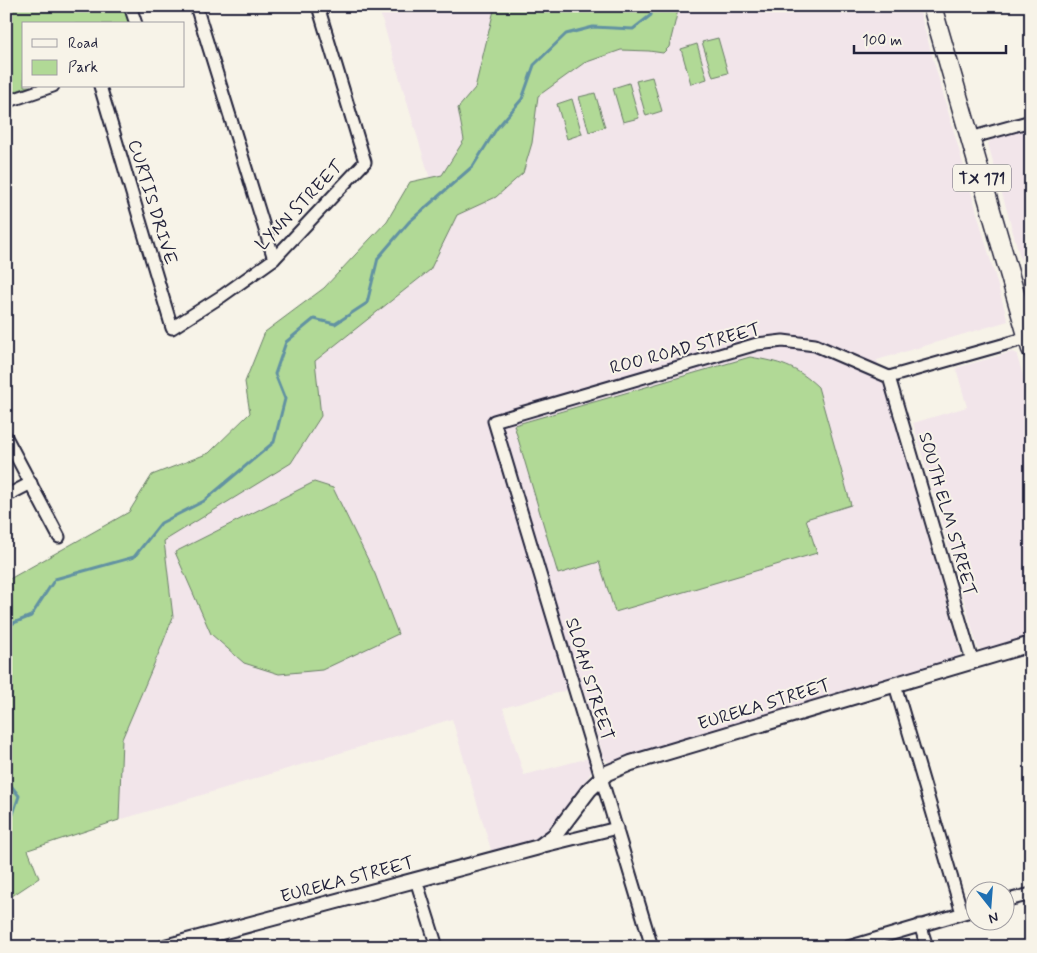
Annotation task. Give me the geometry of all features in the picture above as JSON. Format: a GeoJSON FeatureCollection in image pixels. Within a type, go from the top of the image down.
{"type":"FeatureCollection","features":[{"type":"Feature","properties":{"kind":"main road","name":"TX 171"},"geometry":{"type":"LineString","coordinates":[[932,6],[1030,341]]}},
{"type":"Feature","properties":{"kind":"street"},"geometry":{"type":"LineString","coordinates":[[130,6],[135,22]]}},
{"type":"Feature","properties":{"kind":"street"},"geometry":{"type":"LineString","coordinates":[[196,6],[274,259]]}},
{"type":"Feature","properties":{"kind":"street","name":"LYNN STREET"},"geometry":{"type":"LineString","coordinates":[[172,328],[222,296],[274,259],[365,162],[318,6]]}},
{"type":"Feature","properties":{"kind":"street"},"geometry":{"type":"LineString","coordinates":[[6,102],[48,88]]}},
{"type":"Feature","properties":{"kind":"street","name":"CURTIS DRIVE"},"geometry":{"type":"LineString","coordinates":[[101,88],[172,328]]}},
{"type":"Feature","properties":{"kind":"street"},"geometry":{"type":"LineString","coordinates":[[970,138],[1031,121]]}},
{"type":"Feature","properties":{"kind":"street","name":"ROO ROAD STREET"},"geometry":{"type":"LineString","coordinates":[[494,421],[756,344],[783,341],[814,345],[889,377]]}},
{"type":"Feature","properties":{"kind":"street"},"geometry":{"type":"LineString","coordinates":[[889,377],[1030,341]]}},
{"type":"Feature","properties":{"kind":"street","name":"SOUTH ELM STREET"},"geometry":{"type":"LineString","coordinates":[[889,377],[972,661]]}},
{"type":"Feature","properties":{"kind":"street","name":"SLOAN STREET"},"geometry":{"type":"LineString","coordinates":[[494,421],[652,947]]}},
{"type":"Feature","properties":{"kind":"street"},"geometry":{"type":"LineString","coordinates":[[6,437],[59,537]]}},
{"type":"Feature","properties":{"kind":"street"},"geometry":{"type":"LineString","coordinates":[[6,496],[31,483]]}},
{"type":"Feature","properties":{"kind":"street","name":"EUREKA STREET"},"geometry":{"type":"LineString","coordinates":[[538,847],[555,835],[589,790],[607,773],[631,763],[1031,644]]}},
{"type":"Feature","properties":{"kind":"street"},"geometry":{"type":"LineString","coordinates":[[848,947],[962,913],[895,685]]}},
{"type":"Feature","properties":{"kind":"street","name":"EUREKA STREET"},"geometry":{"type":"LineString","coordinates":[[165,947],[538,847],[617,828]]}},
{"type":"Feature","properties":{"kind":"street"},"geometry":{"type":"LineString","coordinates":[[416,880],[437,947]]}},
{"type":"Feature","properties":{"kind":"street"},"geometry":{"type":"LineString","coordinates":[[1014,898],[1031,894]]}},
{"type":"Feature","properties":{"kind":"street"},"geometry":{"type":"LineString","coordinates":[[920,925],[927,947]]}},
{"type":"Feature","properties":{"kind":"shaded area"},"geometry":{"type":"Polygon","coordinates":[[[378,6],[918,6],[1008,321],[877,360],[960,649],[960,655],[956,659],[611,763],[604,759],[582,686],[503,708],[524,775],[589,758],[592,771],[546,831],[536,838],[519,845],[492,853],[452,719],[119,820],[122,739],[173,617],[164,541],[285,399],[431,182],[378,6]]]}},
{"type":"Feature","properties":{"kind":"shaded area"},"geometry":{"type":"Polygon","coordinates":[[[1031,128],[1031,296],[988,144],[992,139],[1031,128]]]}},
{"type":"Feature","properties":{"kind":"shaded area"},"geometry":{"type":"Polygon","coordinates":[[[1012,352],[1017,354],[1031,401],[1031,636],[983,650],[978,648],[977,645],[913,423],[967,407],[956,368],[1012,352]]]}},
{"type":"Feature","properties":{"kind":"green space"},"geometry":{"type":"Polygon","coordinates":[[[6,6],[125,6],[129,22],[22,22],[22,88],[25,88],[6,94],[6,6]]]}},
{"type":"Feature","properties":{"kind":"green space"},"geometry":{"type":"Polygon","coordinates":[[[495,6],[679,6],[669,47],[663,53],[621,50],[584,63],[538,96],[532,143],[523,173],[496,197],[457,215],[430,270],[315,361],[321,416],[291,463],[164,541],[173,617],[122,739],[119,820],[28,850],[39,878],[6,900],[6,581],[129,512],[152,475],[209,453],[250,413],[245,382],[265,332],[324,288],[387,221],[410,182],[442,175],[464,140],[458,108],[475,88],[495,6]]]}},
{"type":"Feature","properties":{"kind":"green space"},"geometry":{"type":"Polygon","coordinates":[[[718,38],[728,73],[713,77],[702,42],[718,38]]]}},
{"type":"Feature","properties":{"kind":"green space"},"geometry":{"type":"Polygon","coordinates":[[[697,44],[707,79],[691,84],[681,49],[697,44]]]}},
{"type":"Feature","properties":{"kind":"green space"},"geometry":{"type":"Polygon","coordinates":[[[652,77],[662,111],[646,116],[636,81],[652,77]]]}},
{"type":"Feature","properties":{"kind":"green space"},"geometry":{"type":"Polygon","coordinates":[[[629,83],[639,118],[623,122],[613,88],[629,83]]]}},
{"type":"Feature","properties":{"kind":"green space"},"geometry":{"type":"Polygon","coordinates":[[[595,93],[605,127],[589,132],[579,97],[595,93]]]}},
{"type":"Feature","properties":{"kind":"green space"},"geometry":{"type":"Polygon","coordinates":[[[572,99],[582,134],[567,139],[557,104],[572,99]]]}},
{"type":"Feature","properties":{"kind":"green space"},"geometry":{"type":"Polygon","coordinates":[[[750,357],[787,366],[802,374],[818,387],[851,505],[806,519],[817,553],[615,612],[599,562],[558,574],[514,425],[750,357]]]}},
{"type":"Feature","properties":{"kind":"green space"},"geometry":{"type":"Polygon","coordinates":[[[314,482],[333,488],[375,574],[398,634],[322,670],[279,674],[244,663],[211,634],[175,552],[314,482]]]}},
{"type":"Feature","properties":{"kind":"waterway"},"geometry":{"type":"LineString","coordinates":[[6,626],[31,616],[55,579],[134,557],[161,523],[204,501],[274,442],[285,399],[275,374],[286,342],[314,319],[335,324],[367,303],[378,258],[409,222],[473,166],[497,128],[522,99],[534,65],[566,34],[593,27],[633,29],[651,15],[651,6]]}},
{"type":"Feature","properties":{"kind":"waterway"},"geometry":{"type":"LineString","coordinates":[[6,783],[9,783],[19,796],[8,829],[6,844]]}}]}
